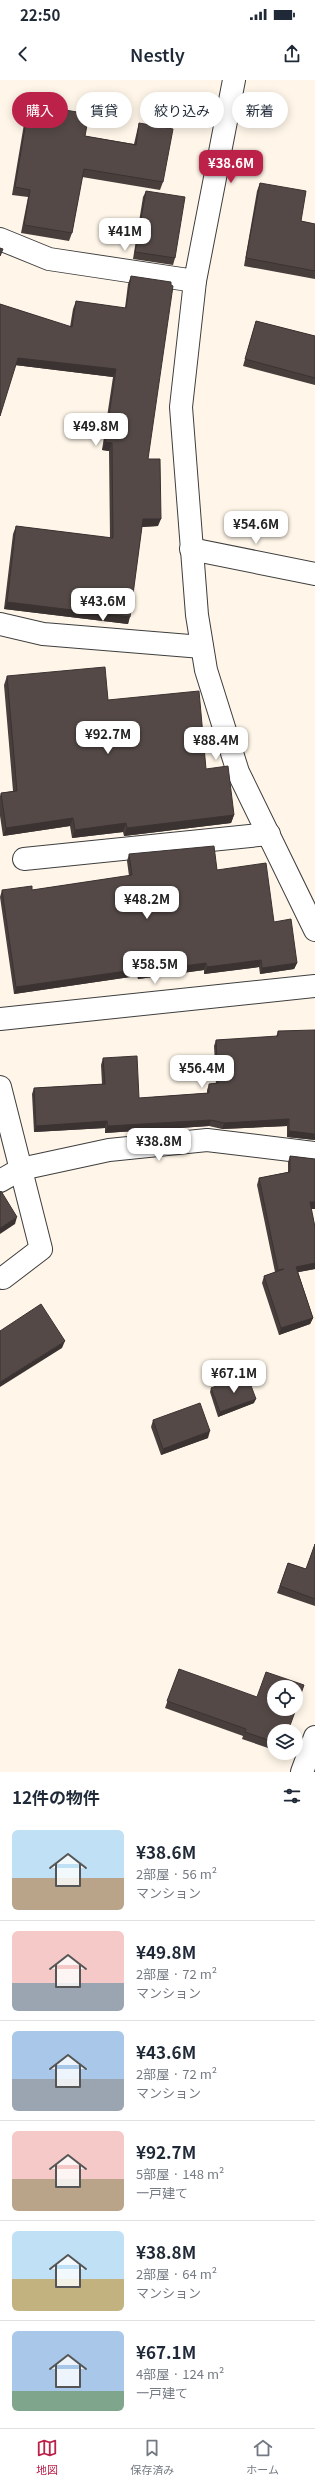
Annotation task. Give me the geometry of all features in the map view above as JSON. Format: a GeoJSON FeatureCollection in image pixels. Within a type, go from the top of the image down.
{"type":"FeatureCollection","features":[{"type":"Feature","properties":{"kind":"street"},"geometry":{"type":"LineString","coordinates":[[234,80],[195,281],[182,407],[191,549],[197,615],[202,647],[219,715],[238,772],[315,930]]}},
{"type":"Feature","properties":{"kind":"street"},"geometry":{"type":"LineString","coordinates":[[0,239],[49,259],[195,281]]}},
{"type":"Feature","properties":{"kind":"street"},"geometry":{"type":"LineString","coordinates":[[191,549],[315,574]]}},
{"type":"Feature","properties":{"kind":"street"},"geometry":{"type":"LineString","coordinates":[[0,624],[43,634],[202,647]]}},
{"type":"Feature","properties":{"kind":"street"},"geometry":{"type":"LineString","coordinates":[[24,859],[269,834]]}},
{"type":"Feature","properties":{"kind":"street"},"geometry":{"type":"LineString","coordinates":[[0,1020],[315,986]]}},
{"type":"Feature","properties":{"kind":"street"},"geometry":{"type":"LineString","coordinates":[[0,1087],[41,1249],[3,1278]]}},
{"type":"Feature","properties":{"kind":"street"},"geometry":{"type":"LineString","coordinates":[[0,1181],[21,1169],[109,1150],[207,1140],[315,1153]]}},
{"type":"Feature","properties":{"kind":"street"},"geometry":{"type":"LineString","coordinates":[[302,1772],[315,1737]]}},
{"type":"Feature","properties":{"kind":"building"},"geometry":{"type":"Polygon","coordinates":[[[68,110],[76,112],[76,128],[86,128],[85,136],[136,145],[139,123],[140,128],[173,129],[163,182],[84,169],[72,233],[24,225],[30,190],[15,187],[25,128],[68,128],[68,110]]]}},
{"type":"Feature","properties":{"kind":"building"},"geometry":{"type":"Polygon","coordinates":[[[260,183],[306,191],[301,221],[315,224],[315,271],[246,258],[260,183]]]}},
{"type":"Feature","properties":{"kind":"building"},"geometry":{"type":"Polygon","coordinates":[[[146,191],[185,197],[175,258],[135,252],[146,191]]]}},
{"type":"Feature","properties":{"kind":"building"},"geometry":{"type":"Polygon","coordinates":[[[0,248],[3,249],[0,256],[0,248]]]}},
{"type":"Feature","properties":{"kind":"building"},"geometry":{"type":"Polygon","coordinates":[[[131,276],[171,282],[171,285],[173,286],[148,459],[160,459],[161,519],[143,519],[130,617],[7,602],[16,526],[113,538],[112,443],[105,442],[116,369],[18,358],[0,416],[0,304],[72,327],[76,301],[126,308],[131,276]]]}},
{"type":"Feature","properties":{"kind":"building"},"geometry":{"type":"Polygon","coordinates":[[[256,321],[315,336],[315,378],[245,359],[256,321]]]}},
{"type":"Feature","properties":{"kind":"building"},"geometry":{"type":"Polygon","coordinates":[[[105,667],[108,700],[199,691],[206,769],[228,766],[234,815],[127,828],[126,823],[75,830],[73,818],[6,828],[1,793],[17,791],[7,676],[105,667]]]}},
{"type":"Feature","properties":{"kind":"building"},"geometry":{"type":"Polygon","coordinates":[[[214,846],[217,870],[266,863],[274,922],[291,919],[297,963],[262,968],[261,960],[207,967],[206,963],[140,972],[140,969],[16,987],[2,890],[32,886],[32,890],[132,875],[129,854],[214,846]]]}},
{"type":"Feature","properties":{"kind":"building"},"geometry":{"type":"Polygon","coordinates":[[[315,1030],[315,1134],[289,1131],[289,1119],[224,1123],[211,1120],[108,1126],[107,1121],[36,1126],[34,1088],[105,1084],[103,1058],[137,1056],[139,1098],[209,1093],[209,1084],[218,1083],[216,1040],[278,1036],[278,1031],[315,1030]]]}},
{"type":"Feature","properties":{"kind":"building"},"geometry":{"type":"Polygon","coordinates":[[[290,1156],[315,1159],[315,1202],[310,1202],[315,1227],[315,1263],[296,1267],[313,1318],[281,1328],[264,1276],[284,1269],[278,1270],[259,1178],[290,1172],[290,1156]]]}},
{"type":"Feature","properties":{"kind":"building"},"geometry":{"type":"Polygon","coordinates":[[[1,1191],[17,1217],[0,1228],[0,1192],[1,1191]]]}},
{"type":"Feature","properties":{"kind":"building"},"geometry":{"type":"Polygon","coordinates":[[[41,1304],[65,1341],[0,1382],[0,1331],[41,1304]]]}},
{"type":"Feature","properties":{"kind":"building"},"geometry":{"type":"Polygon","coordinates":[[[247,1375],[256,1399],[220,1412],[211,1388],[247,1375]]]}},
{"type":"Feature","properties":{"kind":"building"},"geometry":{"type":"Polygon","coordinates":[[[200,1403],[210,1431],[163,1449],[153,1420],[200,1403]]]}},
{"type":"Feature","properties":{"kind":"building"},"geometry":{"type":"Polygon","coordinates":[[[315,1544],[315,1599],[280,1586],[288,1563],[306,1569],[315,1544]]]}},
{"type":"Feature","properties":{"kind":"building"},"geometry":{"type":"Polygon","coordinates":[[[179,1669],[257,1697],[266,1672],[289,1680],[267,1680],[267,1716],[293,1716],[291,1724],[267,1724],[267,1740],[245,1732],[246,1729],[167,1701],[179,1669]]]}}]}
